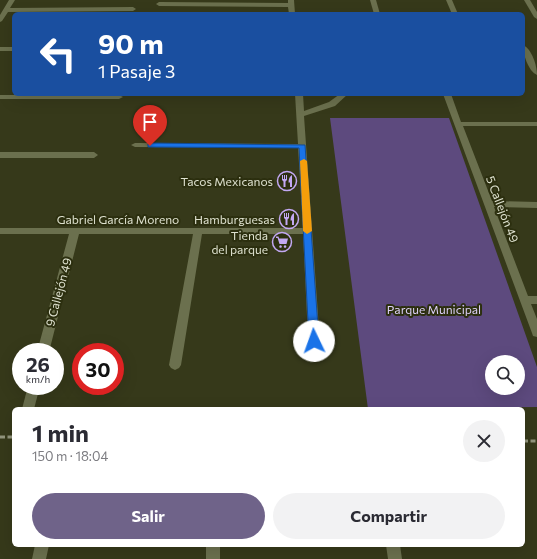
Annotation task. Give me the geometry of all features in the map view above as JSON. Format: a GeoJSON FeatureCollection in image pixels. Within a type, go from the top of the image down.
{"type":"FeatureCollection","features":[{"type":"Feature","properties":{"kind":"street"},"geometry":{"type":"LineString","coordinates":[[0,20],[12,0]]}},
{"type":"Feature","properties":{"kind":"street"},"geometry":{"type":"LineString","coordinates":[[373,0],[376,12]]}},
{"type":"Feature","properties":{"kind":"street"},"geometry":{"type":"LineString","coordinates":[[449,0],[454,12]]}},
{"type":"Feature","properties":{"kind":"street"},"geometry":{"type":"LineString","coordinates":[[527,0],[537,17]]}},
{"type":"Feature","properties":{"kind":"street"},"geometry":{"type":"LineString","coordinates":[[159,4],[292,2]]}},
{"type":"Feature","properties":{"kind":"street"},"geometry":{"type":"LineString","coordinates":[[6,10],[133,9]]}},
{"type":"Feature","properties":{"kind":"street"},"geometry":{"type":"LineString","coordinates":[[0,49],[12,49]]}},
{"type":"Feature","properties":{"kind":"street"},"geometry":{"type":"LineString","coordinates":[[525,51],[537,73]]}},
{"type":"Feature","properties":{"kind":"street"},"geometry":{"type":"LineString","coordinates":[[299,96],[315,357]]}},
{"type":"Feature","properties":{"kind":"street"},"geometry":{"type":"LineString","coordinates":[[300,115],[332,104],[342,96]]}},
{"type":"Feature","properties":{"kind":"street","name":"5 Callejón 49"},"geometry":{"type":"LineString","coordinates":[[448,96],[537,333]]}},
{"type":"Feature","properties":{"kind":"street"},"geometry":{"type":"LineString","coordinates":[[0,97],[119,97]]}},
{"type":"Feature","properties":{"kind":"street"},"geometry":{"type":"LineString","coordinates":[[458,124],[537,124]]}},
{"type":"Feature","properties":{"kind":"street"},"geometry":{"type":"LineString","coordinates":[[135,146],[303,146]]}},
{"type":"Feature","properties":{"kind":"street"},"geometry":{"type":"LineString","coordinates":[[0,156],[94,155]]}},
{"type":"Feature","properties":{"kind":"street"},"geometry":{"type":"LineString","coordinates":[[488,204],[537,205]]}},
{"type":"Feature","properties":{"kind":"street","name":"Gabriel García Moreno"},"geometry":{"type":"LineString","coordinates":[[0,231],[308,231]]}},
{"type":"Feature","properties":{"kind":"street","name":"9 Callejón 49"},"geometry":{"type":"LineString","coordinates":[[45,343],[74,231]]}},
{"type":"Feature","properties":{"kind":"street"},"geometry":{"type":"LineString","coordinates":[[175,365],[198,231]]}},
{"type":"Feature","properties":{"kind":"street"},"geometry":{"type":"LineString","coordinates":[[525,300],[537,300]]}},
{"type":"Feature","properties":{"kind":"street"},"geometry":{"type":"LineString","coordinates":[[29,407],[32,395]]}},
{"type":"Feature","properties":{"kind":"street"},"geometry":{"type":"LineString","coordinates":[[38,559],[41,547]]}},
{"type":"Feature","properties":{"kind":"street"},"geometry":{"type":"LineString","coordinates":[[213,547],[213,559]]}},
{"type":"Feature","properties":{"kind":"street"},"geometry":{"type":"LineString","coordinates":[[393,547],[395,559]]}},
{"type":"Feature","properties":{"kind":"path"},"geometry":{"type":"LineString","coordinates":[[0,437],[12,437]]}},
{"type":"Feature","properties":{"kind":"path"},"geometry":{"type":"LineString","coordinates":[[525,441],[537,441]]}},
{"type":"Feature","properties":{"kind":"green space","name":"Parque Municipal"},"geometry":{"type":"Polygon","coordinates":[[[330,118],[449,118],[537,367],[537,407],[368,407],[330,118]]]}},
{"type":"Feature","properties":{"kind":"slow traffic"},"geometry":{"type":"LineString","coordinates":[[304,161],[307,231]]}},
{"type":"Feature","properties":{"kind":"place","name":"Tacos Mexicanos"},"geometry":{"type":"Point","coordinates":[287,181]}},
{"type":"Feature","properties":{"kind":"place","name":"Hamburguesas"},"geometry":{"type":"Point","coordinates":[289,219]}},
{"type":"Feature","properties":{"kind":"place","name":"Tienda del parque"},"geometry":{"type":"Point","coordinates":[282,242]}},
{"type":"Feature","properties":{"kind":"route"},"geometry":{"type":"LineString","coordinates":[[150,146],[303,146],[314,341]]}}]}
